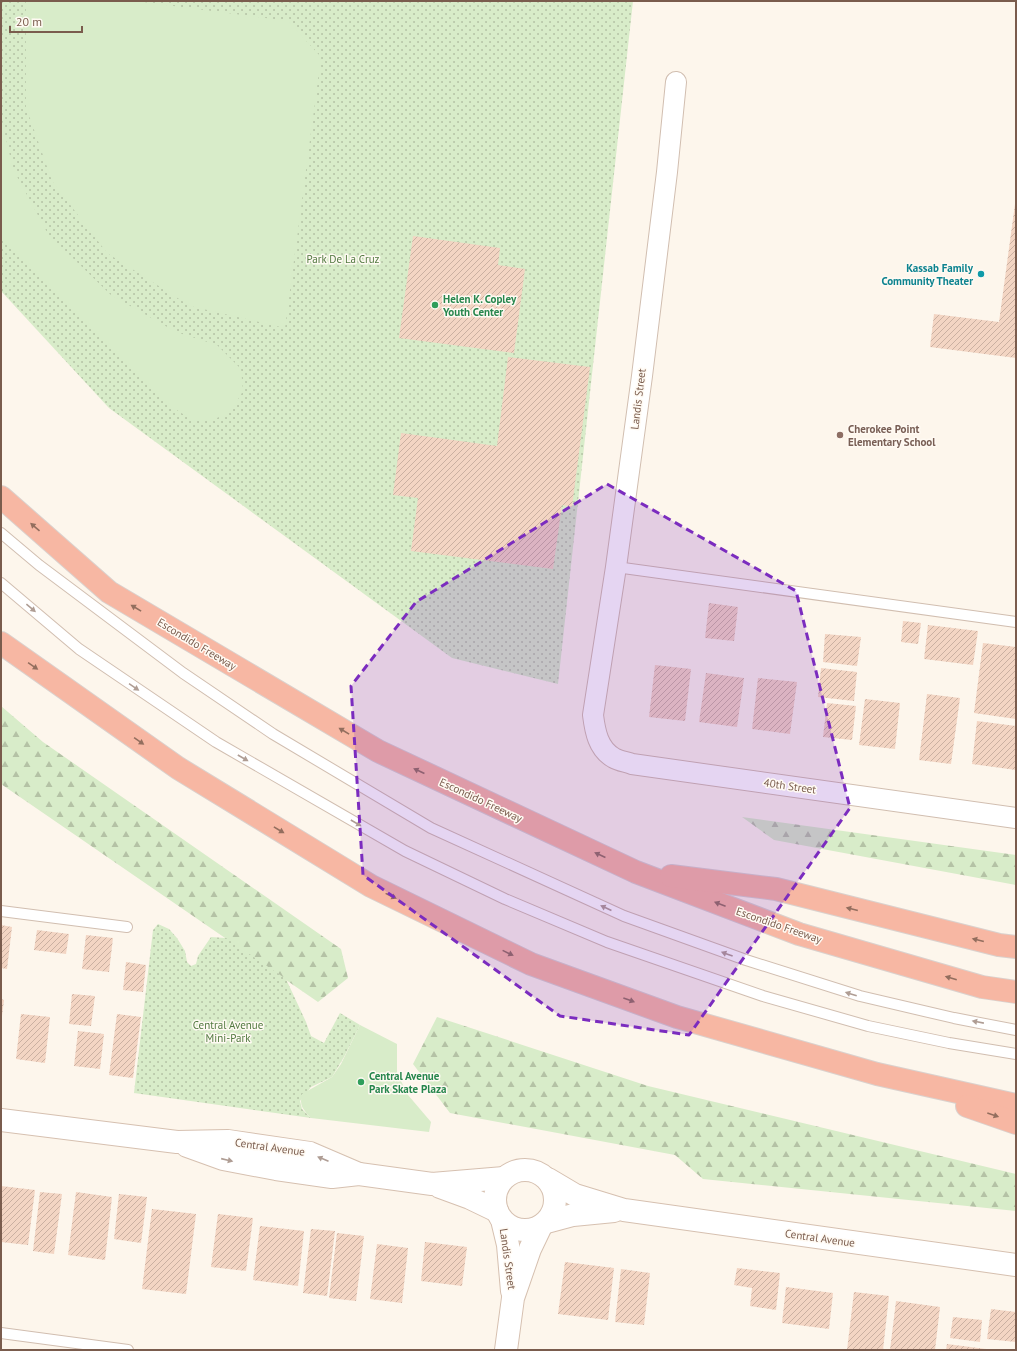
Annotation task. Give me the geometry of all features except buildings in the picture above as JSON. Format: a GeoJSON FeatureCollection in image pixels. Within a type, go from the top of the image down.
{"type":"FeatureCollection","features":[{"type":"Feature","properties":{"kind":"highway","name":"Escondido Freeway"},"geometry":{"type":"LineString","coordinates":[[1,497],[109,592],[378,751],[636,872],[799,934],[982,987],[1016,992]]}},
{"type":"Feature","properties":{"kind":"highway"},"geometry":{"type":"LineString","coordinates":[[1,643],[178,768],[378,889],[531,964],[677,1017],[877,1074],[1016,1105]]}},
{"type":"Feature","properties":{"kind":"highway"},"geometry":{"type":"LineString","coordinates":[[636,872],[776,889],[991,944],[1016,948]]}},
{"type":"Feature","properties":{"kind":"highway"},"geometry":{"type":"LineString","coordinates":[[877,1074],[1016,1123]]}},
{"type":"Feature","properties":{"kind":"street","name":"Landis Street"},"geometry":{"type":"LineString","coordinates":[[594,715],[642,376],[676,82]]}},
{"type":"Feature","properties":{"kind":"street","name":"40th Street"},"geometry":{"type":"LineString","coordinates":[[594,715],[595,731],[602,747],[614,758],[632,764],[1016,818]]}},
{"type":"Feature","properties":{"kind":"street","name":"Central Avenue"},"geometry":{"type":"LineString","coordinates":[[1,1120],[177,1142],[223,1159],[276,1169],[332,1177],[359,1174],[432,1184],[470,1198],[499,1216]]}},
{"type":"Feature","properties":{"kind":"street"},"geometry":{"type":"LineString","coordinates":[[522,1169],[540,1173],[548,1179],[554,1189],[556,1201],[553,1212],[544,1224],[531,1230],[520,1230],[510,1227],[499,1216],[495,1202],[495,1193],[498,1185],[504,1178],[512,1172],[522,1169]]}},
{"type":"Feature","properties":{"kind":"street","name":"Central Avenue"},"geometry":{"type":"LineString","coordinates":[[432,1184],[504,1178]]}},
{"type":"Feature","properties":{"kind":"street","name":"Central Avenue"},"geometry":{"type":"LineString","coordinates":[[548,1179],[575,1195],[624,1210],[1016,1266]]}},
{"type":"Feature","properties":{"kind":"street","name":"Central Avenue"},"geometry":{"type":"LineString","coordinates":[[544,1224],[573,1215],[624,1210]]}},
{"type":"Feature","properties":{"kind":"street","name":"Landis Street"},"geometry":{"type":"LineString","coordinates":[[499,1216],[508,1244],[513,1298]]}},
{"type":"Feature","properties":{"kind":"street","name":"Landis Street"},"geometry":{"type":"LineString","coordinates":[[506,1350],[513,1298],[530,1249],[544,1224]]}},
{"type":"Feature","properties":{"kind":"lane"},"geometry":{"type":"LineString","coordinates":[[1,533],[39,565],[209,690],[273,734],[431,828],[624,916],[746,960],[860,996],[954,1018],[1016,1030]]}},
{"type":"Feature","properties":{"kind":"lane"},"geometry":{"type":"LineString","coordinates":[[616,567],[1016,622]]}},
{"type":"Feature","properties":{"kind":"lane"},"geometry":{"type":"LineString","coordinates":[[1,583],[79,649],[216,742],[405,851],[505,899],[607,942],[763,996],[868,1026],[949,1043],[1016,1054]]}},
{"type":"Feature","properties":{"kind":"lane"},"geometry":{"type":"LineString","coordinates":[[1,911],[127,927]]}},
{"type":"Feature","properties":{"kind":"lane"},"geometry":{"type":"LineString","coordinates":[[1,1333],[128,1350]]}},
{"type":"Feature","properties":{"kind":"highlighted area"},"geometry":{"type":"Polygon","coordinates":[[[607,484],[796,591],[850,808],[689,1035],[560,1016],[363,875],[351,686],[416,602],[607,484]]]}},
{"type":"Feature","properties":{"kind":"green space","name":"Park De La Cruz"},"geometry":{"type":"Polygon","coordinates":[[[1,1],[633,1],[558,684],[452,658],[109,408],[1,291],[1,1]]]}},
{"type":"Feature","properties":{"kind":"green space"},"geometry":{"type":"Polygon","coordinates":[[[26,1],[135,1],[288,21],[321,57],[285,328],[190,306],[107,253],[52,181],[26,107],[26,1]]]}},
{"type":"Feature","properties":{"kind":"green space"},"geometry":{"type":"Polygon","coordinates":[[[1,117],[13,169],[48,234],[111,295],[176,332],[217,345],[241,369],[243,391],[231,411],[213,420],[193,421],[161,399],[1,238],[1,117]]]}},
{"type":"Feature","properties":{"kind":"green space"},"geometry":{"type":"Polygon","coordinates":[[[1,706],[43,742],[341,949],[348,978],[318,1002],[1,784],[1,706]]]}},
{"type":"Feature","properties":{"kind":"green space"},"geometry":{"type":"Polygon","coordinates":[[[742,817],[1016,855],[1016,885],[774,840],[742,817]]]}},
{"type":"Feature","properties":{"kind":"green space","name":"Central Avenue Mini-Park"},"geometry":{"type":"Polygon","coordinates":[[[158,924],[169,929],[177,938],[185,951],[187,962],[191,966],[196,964],[198,956],[211,937],[226,938],[286,979],[311,1036],[324,1043],[340,1013],[360,1025],[332,1077],[311,1087],[300,1101],[302,1109],[311,1118],[134,1093],[153,930],[158,924]]]}},
{"type":"Feature","properties":{"kind":"green space"},"geometry":{"type":"Polygon","coordinates":[[[437,1017],[648,1086],[1016,1174],[1016,1211],[703,1179],[675,1155],[450,1113],[413,1064],[437,1017]]]}},
{"type":"Feature","properties":{"kind":"green space","name":"Central Avenue Park Skate Plaza"},"geometry":{"type":"Polygon","coordinates":[[[360,1025],[397,1044],[397,1073],[408,1095],[431,1122],[429,1132],[311,1118],[304,1110],[301,1104],[302,1094],[332,1077],[341,1064],[360,1025]]]}},
{"type":"Feature","properties":{"kind":"place","name":"Kassab Family Community Theater"},"geometry":{"type":"Point","coordinates":[981,274]}},
{"type":"Feature","properties":{"kind":"place","name":"Helen K. Copley Youth Center"},"geometry":{"type":"Point","coordinates":[435,305]}},
{"type":"Feature","properties":{"kind":"place","name":"Cherokee Point Elementary School"},"geometry":{"type":"Point","coordinates":[840,435]}},
{"type":"Feature","properties":{"kind":"place","name":"Central Avenue Park Skate Plaza"},"geometry":{"type":"Point","coordinates":[361,1082]}}]}
